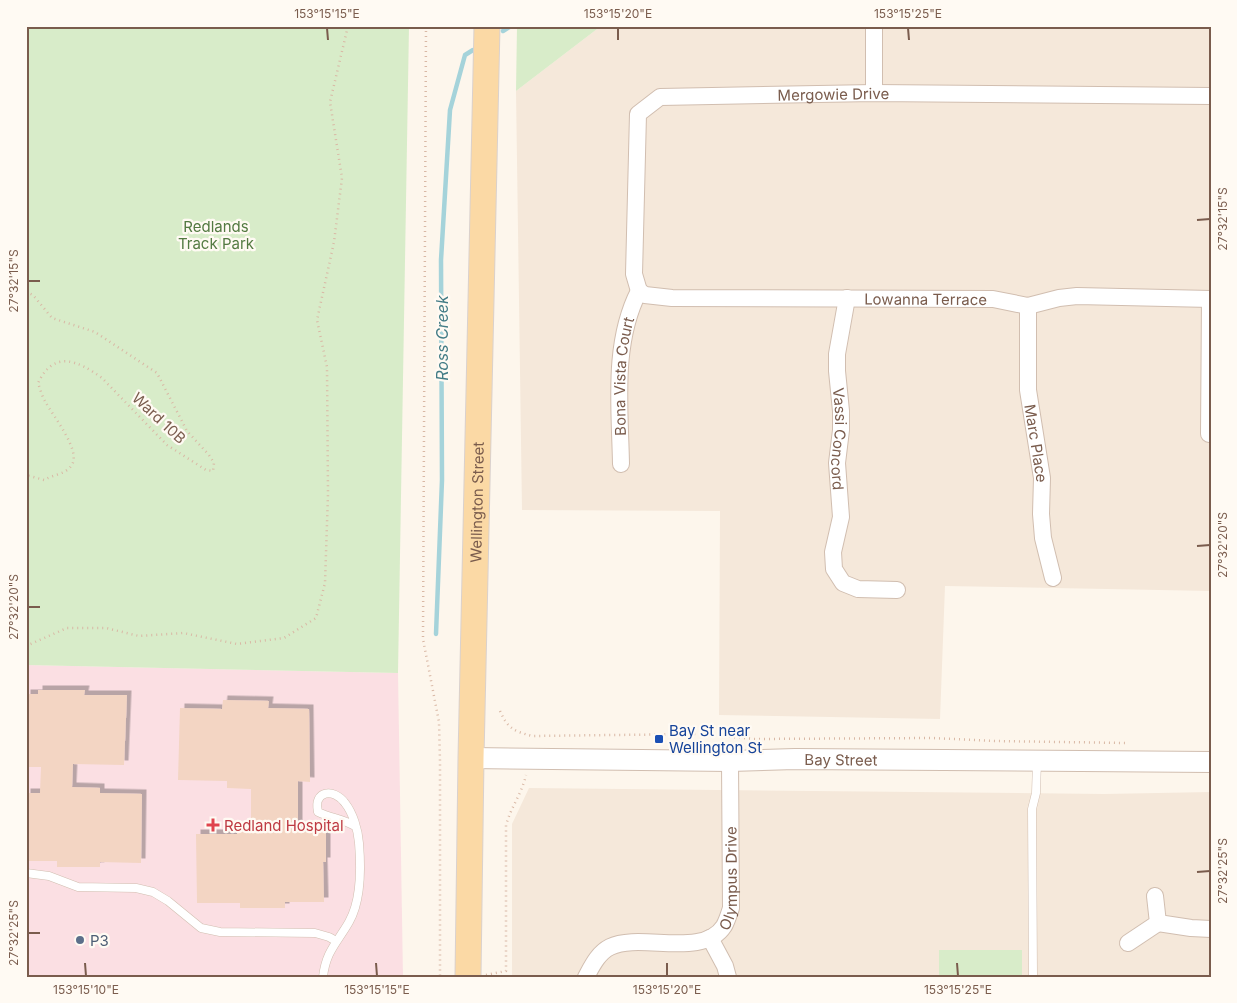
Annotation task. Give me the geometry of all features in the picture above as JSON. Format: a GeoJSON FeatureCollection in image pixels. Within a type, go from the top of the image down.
{"type":"FeatureCollection","features":[{"type":"Feature","properties":{"kind":"main road","name":"Wellington Street"},"geometry":{"type":"LineString","coordinates":[[468,976],[470,758],[488,26]]}},
{"type":"Feature","properties":{"kind":"street"},"geometry":{"type":"LineString","coordinates":[[874,26],[874,93]]}},
{"type":"Feature","properties":{"kind":"street","name":"Mergowie Drive"},"geometry":{"type":"LineString","coordinates":[[639,291],[634,274],[638,114],[660,97],[874,93],[1211,96]]}},
{"type":"Feature","properties":{"kind":"street","name":"Lowanna Terrace"},"geometry":{"type":"LineString","coordinates":[[639,291],[645,295],[672,298],[993,299],[1028,306],[1058,298],[1077,296],[1210,299]]}},
{"type":"Feature","properties":{"kind":"street","name":"Bona Vista Court"},"geometry":{"type":"LineString","coordinates":[[621,464],[620,369],[627,320],[639,291]]}},
{"type":"Feature","properties":{"kind":"street","name":"Vassi Concord"},"geometry":{"type":"LineString","coordinates":[[847,298],[837,354],[841,411],[837,463],[841,517],[833,552],[834,569],[843,583],[858,589],[897,590]]}},
{"type":"Feature","properties":{"kind":"street"},"geometry":{"type":"LineString","coordinates":[[1209,434],[1210,299]]}},
{"type":"Feature","properties":{"kind":"street","name":"Marc Place"},"geometry":{"type":"LineString","coordinates":[[1028,306],[1028,390],[1042,478],[1041,514],[1043,538],[1053,578]]}},
{"type":"Feature","properties":{"kind":"street","name":"Bay Street"},"geometry":{"type":"LineString","coordinates":[[470,758],[529,760],[730,761],[795,759],[1211,762]]}},
{"type":"Feature","properties":{"kind":"street","name":"Olympus Drive"},"geometry":{"type":"LineString","coordinates":[[586,977],[597,957],[610,947],[626,943],[697,942],[710,938],[724,927],[731,908],[730,761]]}},
{"type":"Feature","properties":{"kind":"street"},"geometry":{"type":"LineString","coordinates":[[1155,896],[1158,923]]}},
{"type":"Feature","properties":{"kind":"street"},"geometry":{"type":"LineString","coordinates":[[1128,943],[1158,923],[1191,928],[1211,928]]}},
{"type":"Feature","properties":{"kind":"street"},"geometry":{"type":"LineString","coordinates":[[710,938],[726,966],[728,977]]}},
{"type":"Feature","properties":{"kind":"lane"},"geometry":{"type":"LineString","coordinates":[[1033,977],[1032,809],[1036,793],[1037,762]]}},
{"type":"Feature","properties":{"kind":"lane"},"geometry":{"type":"LineString","coordinates":[[324,977],[325,962],[349,922],[357,904],[359,842],[355,826],[351,813],[345,803],[338,796],[331,793],[323,794],[318,798],[316,805],[318,812],[355,826]]}},
{"type":"Feature","properties":{"kind":"lane"},"geometry":{"type":"LineString","coordinates":[[26,873],[49,876],[78,887],[136,888],[153,892],[168,901],[201,928],[220,932],[315,933],[330,937],[336,941]]}},
{"type":"Feature","properties":{"kind":"path"},"geometry":{"type":"LineString","coordinates":[[26,646],[67,628],[106,628],[139,636],[183,634],[237,644],[284,638],[316,618],[325,582],[328,494],[327,367],[317,320],[334,242],[342,178],[330,102],[348,26]]}},
{"type":"Feature","properties":{"kind":"path"},"geometry":{"type":"LineString","coordinates":[[426,26],[423,639],[439,722],[440,977]]}},
{"type":"Feature","properties":{"kind":"path","name":"Ward 10B"},"geometry":{"type":"LineString","coordinates":[[26,292],[33,294],[52,318],[95,332],[157,372],[186,431],[209,455],[214,463],[213,471],[206,470],[167,444],[102,378],[76,362],[65,362],[55,363],[44,370],[38,383],[44,400],[64,432],[75,455],[73,465],[67,471],[44,480],[26,475]]}},
{"type":"Feature","properties":{"kind":"path"},"geometry":{"type":"LineString","coordinates":[[500,711],[506,723],[516,732],[532,736],[697,734],[755,739],[932,738],[1134,743]]}},
{"type":"Feature","properties":{"kind":"path"},"geometry":{"type":"LineString","coordinates":[[468,976],[506,972],[506,824],[524,783],[532,736]]}},
{"type":"Feature","properties":{"kind":"shaded area"},"geometry":{"type":"Polygon","coordinates":[[[601,26],[1211,26],[1211,591],[945,586],[940,719],[719,715],[720,511],[522,510],[516,91],[601,26]]]}},
{"type":"Feature","properties":{"kind":"shaded area","name":"Redland Hospital"},"geometry":{"type":"Polygon","coordinates":[[[26,665],[398,673],[403,977],[26,977],[26,665]]]}},
{"type":"Feature","properties":{"kind":"shaded area"},"geometry":{"type":"Polygon","coordinates":[[[529,788],[1104,794],[1211,792],[1211,977],[1022,977],[1022,950],[939,950],[939,977],[512,977],[512,824],[529,788]]]}},
{"type":"Feature","properties":{"kind":"green space","name":"Redlands Track Park"},"geometry":{"type":"Polygon","coordinates":[[[26,26],[409,26],[398,673],[26,665],[26,26]]]}},
{"type":"Feature","properties":{"kind":"green space"},"geometry":{"type":"Polygon","coordinates":[[[517,26],[601,26],[516,91],[517,26]]]}},
{"type":"Feature","properties":{"kind":"green space"},"geometry":{"type":"Polygon","coordinates":[[[939,950],[1022,950],[1022,977],[939,977],[939,950]]]}},
{"type":"Feature","properties":{"kind":"building"},"geometry":{"type":"Polygon","coordinates":[[[38,690],[85,690],[84,695],[127,695],[124,765],[73,764],[72,787],[100,788],[100,793],[142,794],[141,863],[100,862],[100,867],[57,867],[57,861],[26,861],[26,793],[40,793],[41,767],[26,767],[26,694],[38,694],[38,690]]]}},
{"type":"Feature","properties":{"kind":"building"},"geometry":{"type":"Polygon","coordinates":[[[223,700],[269,701],[268,708],[309,709],[310,782],[298,781],[298,832],[326,832],[326,862],[323,862],[324,902],[285,902],[285,908],[240,908],[240,903],[197,903],[196,834],[237,834],[237,828],[251,828],[251,789],[227,788],[227,781],[178,780],[180,708],[222,709],[223,700]]]}},
{"type":"Feature","properties":{"kind":"waterway","name":"Ross Creek"},"geometry":{"type":"LineString","coordinates":[[503,31],[511,26]]}},
{"type":"Feature","properties":{"kind":"waterway","name":"Ross Creek"},"geometry":{"type":"LineString","coordinates":[[436,634],[442,480],[441,260],[450,110],[465,55],[473,50]]}},
{"type":"Feature","properties":{"kind":"place","name":"Bay St near Wellington St"},"geometry":{"type":"Point","coordinates":[659,739]}},
{"type":"Feature","properties":{"kind":"place","name":"Redland Hospital"},"geometry":{"type":"Point","coordinates":[213,825]}},
{"type":"Feature","properties":{"kind":"place","name":"P3"},"geometry":{"type":"Point","coordinates":[80,940]}}]}
